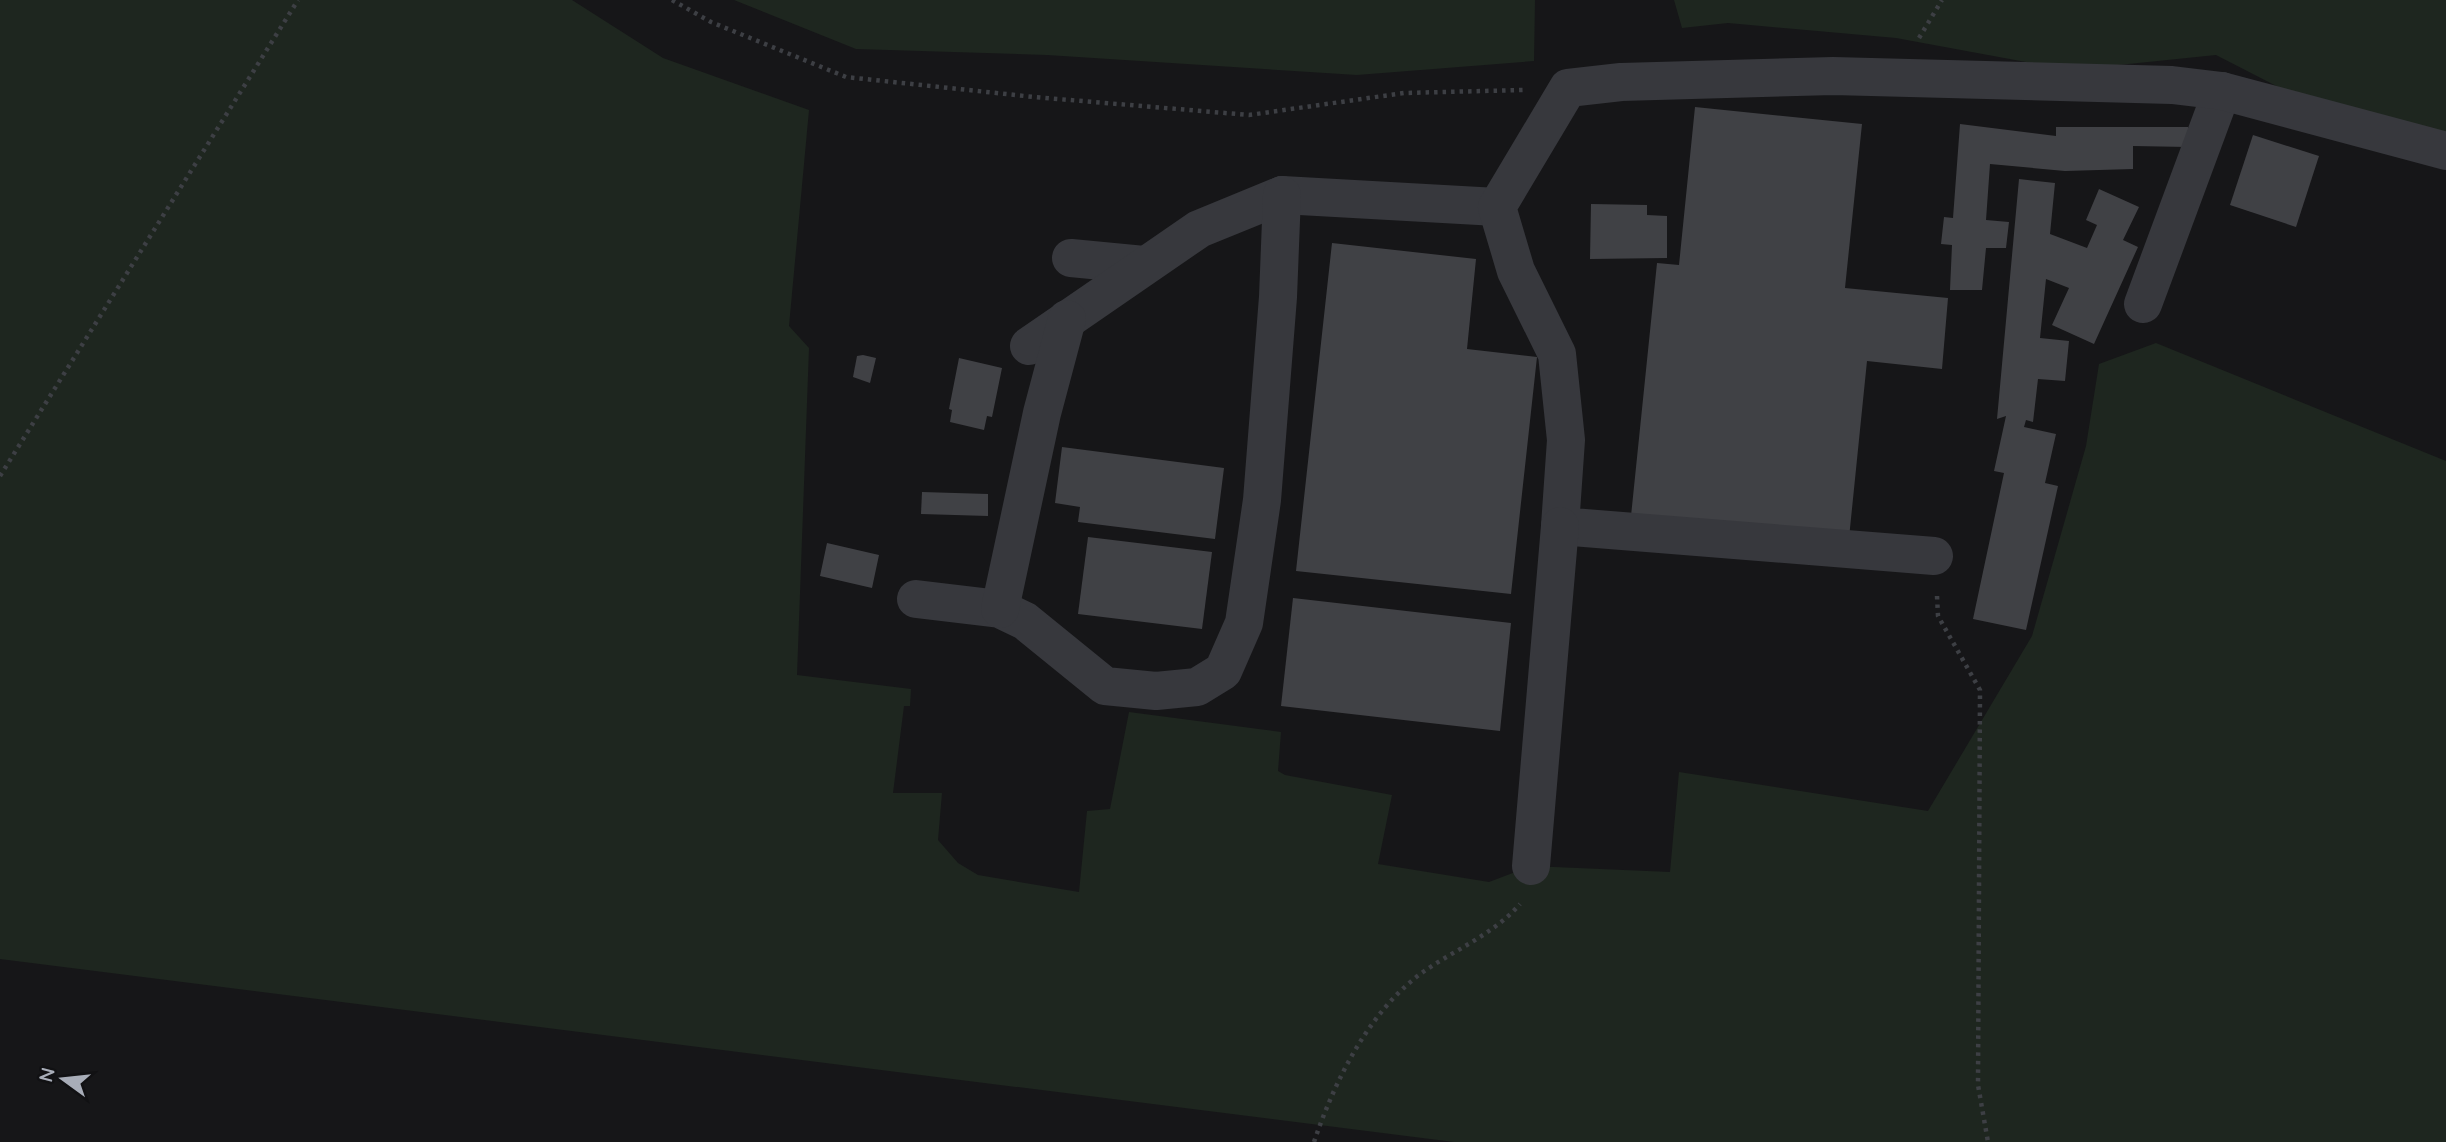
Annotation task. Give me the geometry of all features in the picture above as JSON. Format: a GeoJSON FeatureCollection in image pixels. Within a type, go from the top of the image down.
{"type":"FeatureCollection","features":[{"type":"Feature","properties":{"kind":"lane"},"geometry":{"type":"LineString","coordinates":[[1531,866],[1566,440],[1557,354],[1516,271],[1497,207],[1568,88],[1621,82],[1833,76],[2172,85],[2222,91],[2446,151]]}},
{"type":"Feature","properties":{"kind":"lane"},"geometry":{"type":"LineString","coordinates":[[2143,304],[2222,91]]}},
{"type":"Feature","properties":{"kind":"lane"},"geometry":{"type":"LineString","coordinates":[[1028,346],[1199,229],[1282,195],[1497,207]]}},
{"type":"Feature","properties":{"kind":"lane"},"geometry":{"type":"LineString","coordinates":[[916,599],[1000,609],[1025,621],[1105,686],[1156,691],[1197,687],[1223,671],[1244,623],[1262,500],[1278,297],[1282,195]]}},
{"type":"Feature","properties":{"kind":"lane"},"geometry":{"type":"LineString","coordinates":[[1071,258],[1144,265]]}},
{"type":"Feature","properties":{"kind":"lane"},"geometry":{"type":"LineString","coordinates":[[1000,609],[1042,414],[1067,319]]}},
{"type":"Feature","properties":{"kind":"lane"},"geometry":{"type":"LineString","coordinates":[[1560,526],[1934,556]]}},
{"type":"Feature","properties":{"kind":"path"},"geometry":{"type":"LineString","coordinates":[[0,476],[298,0]]}},
{"type":"Feature","properties":{"kind":"path"},"geometry":{"type":"LineString","coordinates":[[672,0],[711,22],[846,77],[1034,97],[1249,115],[1404,93],[1568,88]]}},
{"type":"Feature","properties":{"kind":"path"},"geometry":{"type":"LineString","coordinates":[[1934,556],[1938,616],[1980,690],[1978,1085],[1988,1142]]}},
{"type":"Feature","properties":{"kind":"path"},"geometry":{"type":"LineString","coordinates":[[1314,1142],[1356,1050],[1388,1002],[1422,973],[1492,931],[1519,905],[1530,885],[1531,866]]}},
{"type":"Feature","properties":{"kind":"shaded area"},"geometry":{"type":"Polygon","coordinates":[[[0,0],[572,0],[663,58],[809,110],[789,326],[809,348],[797,675],[911,689],[910,706],[904,706],[893,793],[942,793],[938,840],[958,863],[978,875],[1079,892],[1087,811],[1110,809],[1129,712],[1281,732],[1278,771],[1285,775],[1392,795],[1378,864],[1489,882],[1531,866],[1670,872],[1679,772],[1928,811],[2032,636],[2086,446],[2099,364],[2156,343],[2446,461],[2446,1142],[1454,1142],[0,959],[0,0]]]}},
{"type":"Feature","properties":{"kind":"shaded area"},"geometry":{"type":"Polygon","coordinates":[[[734,0],[1535,0],[1534,61],[1357,75],[1047,55],[856,49],[734,0]]]}},
{"type":"Feature","properties":{"kind":"shaded area"},"geometry":{"type":"Polygon","coordinates":[[[1674,0],[2446,0],[2446,137],[2288,92],[2216,55],[2070,70],[1896,38],[1728,23],[1682,28],[1674,0]]]}},
{"type":"Feature","properties":{"kind":"building"},"geometry":{"type":"Polygon","coordinates":[[[1695,107],[1862,124],[1845,288],[1948,298],[1942,369],[1867,361],[1849,538],[1631,516],[1657,263],[1679,265],[1695,107]]]}},
{"type":"Feature","properties":{"kind":"building"},"geometry":{"type":"Polygon","coordinates":[[[1960,124],[2056,136],[2056,127],[2188,127],[2188,147],[2133,146],[2133,169],[2065,171],[1990,164],[1986,220],[2009,222],[2006,248],[1986,248],[1982,290],[1950,290],[1952,245],[1941,244],[1944,217],[1953,218],[1960,124]]]}},
{"type":"Feature","properties":{"kind":"building"},"geometry":{"type":"Polygon","coordinates":[[[2253,135],[2319,156],[2296,227],[2230,205],[2253,135]]]}},
{"type":"Feature","properties":{"kind":"building"},"geometry":{"type":"Polygon","coordinates":[[[2019,179],[2055,183],[2050,234],[2087,248],[2097,225],[2086,220],[2099,189],[2139,207],[2123,240],[2138,247],[2094,344],[2052,325],[2069,288],[2046,279],[2040,338],[2069,341],[2065,381],[2038,379],[2033,422],[2026,420],[2024,427],[2056,434],[2045,483],[2058,486],[2026,630],[1973,619],[2004,473],[1994,471],[2006,416],[1997,419],[2019,179]]]}},
{"type":"Feature","properties":{"kind":"building"},"geometry":{"type":"Polygon","coordinates":[[[1591,204],[1647,205],[1647,215],[1667,216],[1667,258],[1590,259],[1591,204]]]}},
{"type":"Feature","properties":{"kind":"building"},"geometry":{"type":"Polygon","coordinates":[[[1332,243],[1476,259],[1467,349],[1537,357],[1511,594],[1296,571],[1332,243]]]}},
{"type":"Feature","properties":{"kind":"building"},"geometry":{"type":"Polygon","coordinates":[[[857,356],[876,358],[870,383],[853,377],[857,356]]]}},
{"type":"Feature","properties":{"kind":"building"},"geometry":{"type":"Polygon","coordinates":[[[959,358],[1002,368],[992,417],[987,416],[984,430],[950,422],[952,410],[949,409],[959,358]]]}},
{"type":"Feature","properties":{"kind":"building"},"geometry":{"type":"Polygon","coordinates":[[[1062,447],[1224,468],[1215,539],[1078,522],[1080,507],[1055,503],[1062,447]]]}},
{"type":"Feature","properties":{"kind":"building"},"geometry":{"type":"Polygon","coordinates":[[[922,492],[988,494],[988,516],[921,514],[922,492]]]}},
{"type":"Feature","properties":{"kind":"building"},"geometry":{"type":"Polygon","coordinates":[[[1088,537],[1212,552],[1202,629],[1078,614],[1088,537]]]}},
{"type":"Feature","properties":{"kind":"building"},"geometry":{"type":"Polygon","coordinates":[[[827,543],[879,555],[872,588],[820,576],[827,543]]]}},
{"type":"Feature","properties":{"kind":"building"},"geometry":{"type":"Polygon","coordinates":[[[1293,598],[1511,623],[1500,731],[1281,706],[1293,598]]]}}]}
